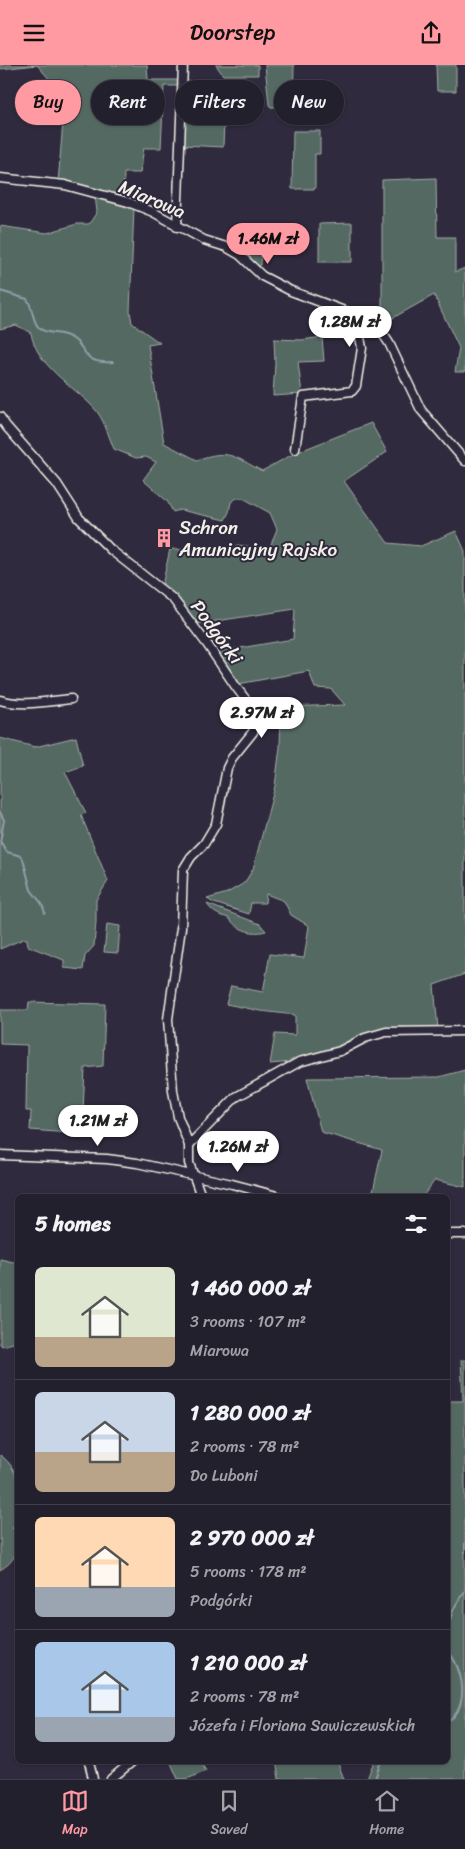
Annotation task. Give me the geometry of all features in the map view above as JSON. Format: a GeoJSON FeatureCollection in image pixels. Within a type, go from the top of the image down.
{"type":"FeatureCollection","features":[{"type":"Feature","properties":{"kind":"street"},"geometry":{"type":"LineString","coordinates":[[177,227],[183,65]]}},
{"type":"Feature","properties":{"kind":"street","name":"Miarowa"},"geometry":{"type":"LineString","coordinates":[[0,178],[65,185],[128,202],[153,212],[177,227],[204,240],[226,247],[240,255],[262,275],[291,291],[355,315],[368,322],[381,331],[389,343],[421,410],[465,461]]}},
{"type":"Feature","properties":{"kind":"street"},"geometry":{"type":"LineString","coordinates":[[295,449],[303,397],[352,391],[356,386],[362,348],[359,332],[368,322]]}},
{"type":"Feature","properties":{"kind":"street","name":"Podgórki"},"geometry":{"type":"LineString","coordinates":[[0,417],[57,484],[79,518],[111,550],[173,599],[207,644],[249,704],[255,716],[253,732],[232,758],[227,768],[216,824],[204,844],[191,857],[183,870],[181,928],[168,1019],[173,1091],[178,1117],[189,1145],[189,1163],[200,1194]]}},
{"type":"Feature","properties":{"kind":"street"},"geometry":{"type":"LineString","coordinates":[[0,700],[29,703],[71,699]]}},
{"type":"Feature","properties":{"kind":"street"},"geometry":{"type":"LineString","coordinates":[[189,1145],[236,1097],[299,1062],[340,1051],[365,1038],[386,1032],[465,1031]]}},
{"type":"Feature","properties":{"kind":"street"},"geometry":{"type":"LineString","coordinates":[[0,1155],[107,1159],[137,1163],[270,1194]]}},
{"type":"Feature","properties":{"kind":"street"},"geometry":{"type":"LineString","coordinates":[[450,1234],[465,1234]]}},
{"type":"Feature","properties":{"kind":"street"},"geometry":{"type":"LineString","coordinates":[[90,1764],[93,1779]]}},
{"type":"Feature","properties":{"kind":"street"},"geometry":{"type":"LineString","coordinates":[[111,1779],[128,1764]]}},
{"type":"Feature","properties":{"kind":"green space"},"geometry":{"type":"Polygon","coordinates":[[[0,65],[37,65],[0,69],[0,65]]]}},
{"type":"Feature","properties":{"kind":"green space"},"geometry":{"type":"Polygon","coordinates":[[[37,65],[147,65],[148,80],[91,80],[91,125],[162,125],[161,148],[144,148],[140,173],[124,173],[123,199],[58,183],[63,125],[81,125],[81,80],[50,80],[37,65]]]}},
{"type":"Feature","properties":{"kind":"green space"},"geometry":{"type":"Polygon","coordinates":[[[216,65],[258,65],[258,75],[223,75],[216,65]]]}},
{"type":"Feature","properties":{"kind":"green space"},"geometry":{"type":"Polygon","coordinates":[[[265,65],[294,65],[294,80],[274,80],[274,107],[269,105],[265,65]]]}},
{"type":"Feature","properties":{"kind":"green space"},"geometry":{"type":"Polygon","coordinates":[[[436,65],[456,65],[456,91],[437,91],[436,65]]]}},
{"type":"Feature","properties":{"kind":"green space"},"geometry":{"type":"Polygon","coordinates":[[[165,80],[175,80],[175,86],[165,86],[165,80]]]}},
{"type":"Feature","properties":{"kind":"green space"},"geometry":{"type":"Polygon","coordinates":[[[183,125],[224,125],[223,147],[182,145],[183,125]]]}},
{"type":"Feature","properties":{"kind":"green space"},"geometry":{"type":"Polygon","coordinates":[[[293,131],[320,131],[320,154],[315,154],[315,189],[292,189],[293,131]]]}},
{"type":"Feature","properties":{"kind":"green space"},"geometry":{"type":"Polygon","coordinates":[[[436,178],[437,237],[455,237],[455,272],[465,268],[465,372],[455,372],[459,348],[434,295],[382,324],[382,180],[436,178]]]}},
{"type":"Feature","properties":{"kind":"green space"},"geometry":{"type":"Polygon","coordinates":[[[95,195],[134,207],[130,311],[132,323],[160,343],[148,345],[164,443],[197,460],[216,455],[231,456],[262,471],[295,453],[371,423],[387,452],[344,481],[388,543],[421,546],[456,531],[465,551],[465,974],[434,985],[438,1029],[400,1027],[376,1031],[340,1047],[292,1062],[270,1064],[275,1034],[295,1035],[295,1015],[226,1004],[231,986],[263,992],[270,954],[304,958],[309,926],[291,915],[284,901],[266,894],[265,903],[251,903],[249,914],[207,899],[227,893],[241,885],[253,869],[275,786],[280,747],[281,707],[345,705],[331,689],[315,688],[309,671],[238,684],[217,652],[293,639],[295,609],[197,624],[177,599],[162,586],[170,549],[200,551],[235,550],[237,545],[257,548],[270,547],[277,529],[270,513],[243,498],[237,498],[231,502],[225,520],[180,510],[173,512],[167,501],[143,480],[156,462],[146,457],[136,458],[114,449],[97,411],[48,365],[34,345],[31,333],[16,325],[0,329],[0,226],[47,233],[77,224],[89,224],[97,212],[95,195]]]}},
{"type":"Feature","properties":{"kind":"green space"},"geometry":{"type":"Polygon","coordinates":[[[352,223],[352,262],[319,262],[319,224],[352,223]]]}},
{"type":"Feature","properties":{"kind":"green space"},"geometry":{"type":"Polygon","coordinates":[[[239,230],[262,231],[261,265],[258,266],[237,250],[239,230]]]}},
{"type":"Feature","properties":{"kind":"green space"},"geometry":{"type":"Polygon","coordinates":[[[322,337],[324,361],[298,362],[302,394],[273,396],[274,339],[302,340],[322,337]]]}},
{"type":"Feature","properties":{"kind":"green space"},"geometry":{"type":"Polygon","coordinates":[[[76,737],[83,766],[65,772],[86,813],[81,815],[108,881],[96,900],[94,946],[85,956],[83,970],[64,968],[64,960],[28,946],[27,939],[0,949],[0,738],[35,747],[76,737]]]}},
{"type":"Feature","properties":{"kind":"green space"},"geometry":{"type":"Polygon","coordinates":[[[207,904],[260,924],[266,931],[245,931],[236,926],[229,918],[214,912],[207,904]]]}},
{"type":"Feature","properties":{"kind":"green space"},"geometry":{"type":"Polygon","coordinates":[[[107,924],[120,926],[118,953],[104,952],[107,924]]]}},
{"type":"Feature","properties":{"kind":"green space"},"geometry":{"type":"Polygon","coordinates":[[[29,1002],[105,1004],[103,1066],[85,1068],[82,1134],[30,1130],[31,1111],[26,1111],[27,1045],[0,1044],[0,1010],[28,1010],[29,1002]]]}},
{"type":"Feature","properties":{"kind":"green space"},"geometry":{"type":"Polygon","coordinates":[[[465,1070],[465,1187],[435,1180],[424,1194],[372,1194],[382,1150],[321,1132],[307,1078],[439,1077],[465,1070]]]}},
{"type":"Feature","properties":{"kind":"green space"},"geometry":{"type":"Polygon","coordinates":[[[0,1259],[15,1262],[15,1343],[2,1346],[0,1344],[0,1259]]]}},
{"type":"Feature","properties":{"kind":"green space"},"geometry":{"type":"Polygon","coordinates":[[[461,1360],[465,1360],[465,1779],[367,1779],[373,1764],[450,1764],[450,1401],[463,1401],[461,1360]]]}},
{"type":"Feature","properties":{"kind":"green space"},"geometry":{"type":"Polygon","coordinates":[[[0,1455],[8,1462],[15,1474],[15,1527],[12,1528],[15,1530],[15,1554],[10,1562],[0,1570],[0,1455]]]}},
{"type":"Feature","properties":{"kind":"green space"},"geometry":{"type":"Polygon","coordinates":[[[171,1764],[202,1764],[206,1771],[187,1779],[178,1779],[171,1764]]]}},
{"type":"Feature","properties":{"kind":"green space"},"geometry":{"type":"Polygon","coordinates":[[[276,1764],[338,1764],[344,1779],[279,1779],[276,1764]]]}},
{"type":"Feature","properties":{"kind":"waterway"},"geometry":{"type":"LineString","coordinates":[[0,291],[27,299],[35,322],[42,330],[62,334],[73,339],[94,360],[113,362]]}},
{"type":"Feature","properties":{"kind":"waterway"},"geometry":{"type":"LineString","coordinates":[[0,812],[4,820],[0,842]]}},
{"type":"Feature","properties":{"kind":"waterway"},"geometry":{"type":"LineString","coordinates":[[0,841],[7,852],[21,856],[23,859],[31,890],[42,904],[45,913]]}},
{"type":"Feature","properties":{"kind":"waterway"},"geometry":{"type":"LineString","coordinates":[[465,1543],[465,1552]]}},
{"type":"Feature","properties":{"kind":"waterway"},"geometry":{"type":"LineString","coordinates":[[450,1620],[453,1610],[465,1591]]}},
{"type":"Feature","properties":{"kind":"waterway"},"geometry":{"type":"LineString","coordinates":[[450,1653],[460,1673],[462,1697],[458,1711],[450,1720]]}},
{"type":"Feature","properties":{"kind":"waterway"},"geometry":{"type":"LineString","coordinates":[[375,1779],[380,1764]]}},
{"type":"Feature","properties":{"kind":"place","name":"Schron Amunicyjny Rajsko"},"geometry":{"type":"Point","coordinates":[164,538]}}]}
